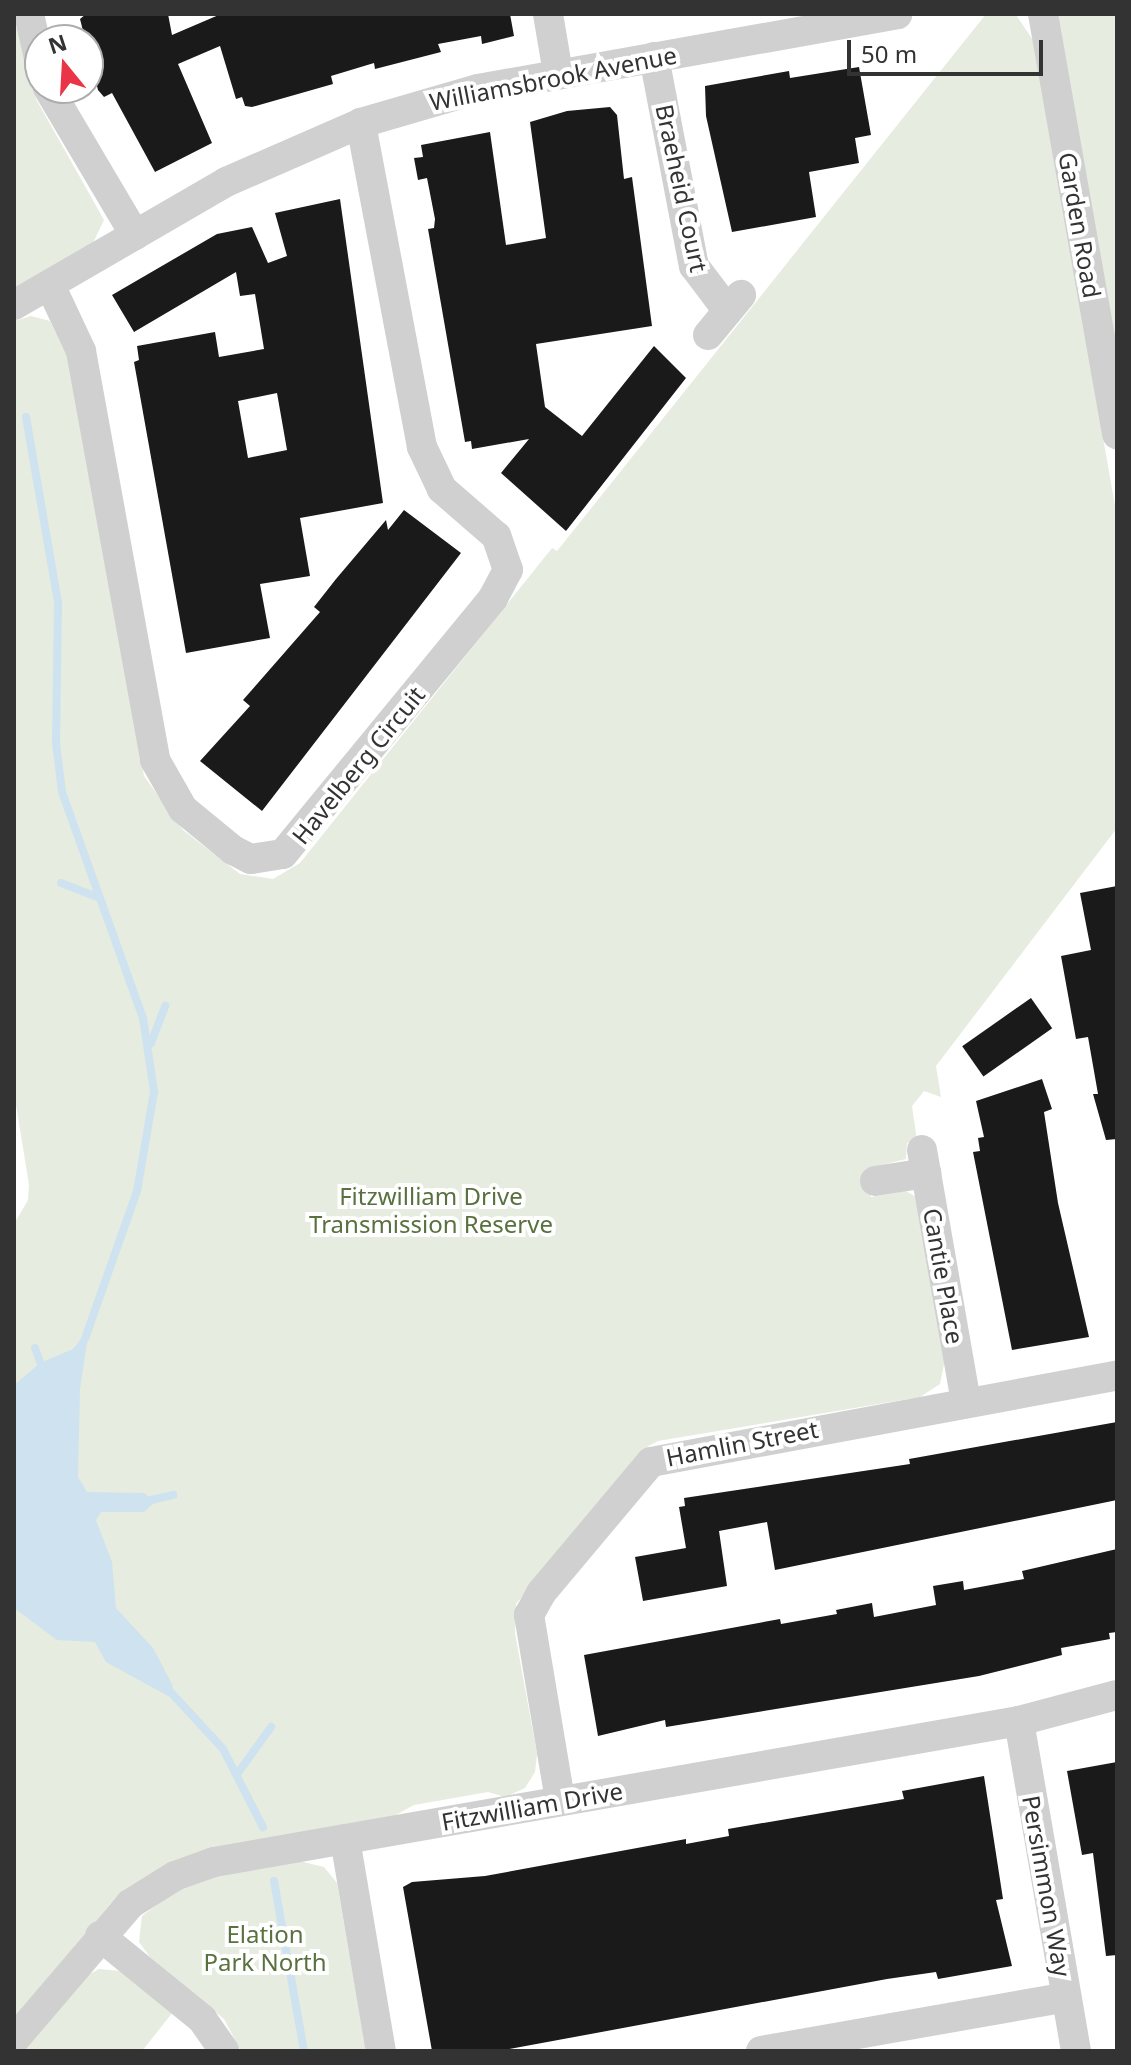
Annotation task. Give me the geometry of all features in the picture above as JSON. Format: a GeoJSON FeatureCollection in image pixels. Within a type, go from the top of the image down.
{"type":"FeatureCollection","features":[{"type":"Feature","properties":{"kind":"street"},"geometry":{"type":"LineString","coordinates":[[548,14],[558,73]]}},
{"type":"Feature","properties":{"kind":"street","name":"Williamsbrook Avenue"},"geometry":{"type":"LineString","coordinates":[[14,305],[226,182],[361,123],[478,89],[897,14]]}},
{"type":"Feature","properties":{"kind":"street","name":"Garden Road"},"geometry":{"type":"LineString","coordinates":[[1043,14],[1117,435]]}},
{"type":"Feature","properties":{"kind":"street","name":"Braeheid Court"},"geometry":{"type":"LineString","coordinates":[[654,57],[694,266],[734,303],[708,335]]}},
{"type":"Feature","properties":{"kind":"street"},"geometry":{"type":"LineString","coordinates":[[57,104],[135,235]]}},
{"type":"Feature","properties":{"kind":"street","name":"Havelberg Circuit"},"geometry":{"type":"LineString","coordinates":[[50,285],[83,363],[155,760],[183,809],[233,850],[251,859],[283,854],[493,598],[508,570],[496,536],[442,489],[422,447],[361,123]]}},
{"type":"Feature","properties":{"kind":"street","name":"Cantie Place"},"geometry":{"type":"LineString","coordinates":[[875,1181],[924,1162],[966,1402]]}},
{"type":"Feature","properties":{"kind":"street","name":"Hamlin Street"},"geometry":{"type":"LineString","coordinates":[[560,1800],[529,1615],[541,1593],[644,1468],[681,1453],[1117,1376]]}},
{"type":"Feature","properties":{"kind":"street","name":"Fitzwilliam Drive"},"geometry":{"type":"LineString","coordinates":[[14,2040],[100,1936],[152,1888],[194,1868],[240,1857],[1019,1721],[1117,1695]]}},
{"type":"Feature","properties":{"kind":"street","name":"Persimmon Way"},"geometry":{"type":"LineString","coordinates":[[1019,1721],[1076,2051]]}},
{"type":"Feature","properties":{"kind":"street"},"geometry":{"type":"LineString","coordinates":[[345,1839],[381,2051]]}},
{"type":"Feature","properties":{"kind":"street"},"geometry":{"type":"LineString","coordinates":[[100,1936],[202,2019],[224,2051]]}},
{"type":"Feature","properties":{"kind":"street"},"geometry":{"type":"LineString","coordinates":[[761,2051],[1066,1997]]}},
{"type":"Feature","properties":{"kind":"green space","name":"Fitzwilliam Drive Transmission Reserve"},"geometry":{"type":"Polygon","coordinates":[[[986,14],[1016,15],[1033,40],[1117,517],[1117,828],[936,1066],[941,1097],[924,1091],[912,1106],[917,1141],[907,1143],[906,1159],[865,1169],[871,1197],[906,1191],[916,1197],[945,1359],[940,1384],[920,1397],[658,1441],[643,1449],[516,1604],[515,1633],[537,1754],[535,1772],[525,1788],[505,1797],[488,1792],[414,1805],[392,1817],[176,1860],[110,1904],[14,2020],[14,1224],[28,1200],[29,1185],[14,1092],[14,321],[31,316],[50,321],[69,359],[144,776],[183,830],[240,874],[273,879],[300,863],[552,548],[557,551],[986,14]]]}},
{"type":"Feature","properties":{"kind":"green space"},"geometry":{"type":"Polygon","coordinates":[[[1057,14],[1117,14],[1117,355],[1057,14]]]}},
{"type":"Feature","properties":{"kind":"green space"},"geometry":{"type":"Polygon","coordinates":[[[14,17],[24,54],[24,104],[39,104],[104,220],[92,245],[14,288],[14,17]]]}},
{"type":"Feature","properties":{"kind":"green space","name":"Elation Park North"},"geometry":{"type":"Polygon","coordinates":[[[299,1861],[324,1867],[337,1883],[366,2051],[241,2051],[224,2019],[150,1957],[139,1942],[142,1916],[172,1893],[221,1875],[299,1861]]]}},
{"type":"Feature","properties":{"kind":"green space"},"geometry":{"type":"Polygon","coordinates":[[[99,1969],[120,1971],[173,2012],[142,2051],[23,2051],[86,1976],[99,1969]]]}},
{"type":"Feature","properties":{"kind":"water"},"geometry":{"type":"Polygon","coordinates":[[[89,1329],[80,1389],[78,1477],[87,1492],[144,1493],[155,1502],[144,1512],[101,1512],[96,1520],[112,1562],[116,1608],[153,1648],[173,1686],[168,1696],[106,1662],[95,1642],[57,1640],[14,1608],[14,1385],[40,1363],[73,1349],[89,1329]]]}},
{"type":"Feature","properties":{"kind":"building"},"geometry":{"type":"Polygon","coordinates":[[[86,14],[168,14],[172,35],[221,14],[510,14],[514,36],[482,44],[481,36],[438,44],[441,52],[375,69],[374,63],[331,76],[333,84],[252,107],[245,106],[242,97],[236,99],[220,46],[178,64],[212,143],[155,172],[112,93],[104,97],[104,24],[81,24],[80,19],[86,14]]]}},
{"type":"Feature","properties":{"kind":"building"},"geometry":{"type":"Polygon","coordinates":[[[859,67],[871,135],[855,138],[859,163],[809,172],[816,217],[732,232],[706,116],[705,86],[789,71],[790,78],[859,67]]]}},
{"type":"Feature","properties":{"kind":"building"},"geometry":{"type":"Polygon","coordinates":[[[610,107],[617,115],[624,179],[632,177],[652,326],[536,344],[545,407],[582,436],[654,346],[686,378],[566,531],[501,473],[529,439],[472,449],[471,441],[465,442],[428,229],[434,228],[435,219],[427,178],[418,180],[414,158],[423,157],[421,145],[490,132],[506,245],[546,238],[530,122],[567,111],[610,107]]]}},
{"type":"Feature","properties":{"kind":"building"},"geometry":{"type":"Polygon","coordinates":[[[340,199],[383,503],[300,518],[310,576],[260,584],[270,638],[186,653],[134,362],[139,360],[137,346],[215,332],[219,357],[264,349],[255,294],[240,296],[236,272],[134,332],[112,295],[217,234],[252,227],[268,263],[287,256],[275,213],[340,199]],[[277,393],[238,401],[248,458],[287,450],[277,393]]]}},
{"type":"Feature","properties":{"kind":"building"},"geometry":{"type":"Polygon","coordinates":[[[404,510],[461,553],[262,811],[200,761],[250,706],[243,700],[320,612],[314,607],[336,579],[386,520],[388,530],[404,510]]]}},
{"type":"Feature","properties":{"kind":"building"},"geometry":{"type":"Polygon","coordinates":[[[1117,886],[1117,1139],[1106,1140],[1093,1094],[1098,1094],[1088,1037],[1076,1039],[1061,956],[1091,950],[1080,893],[1117,886]]]}},
{"type":"Feature","properties":{"kind":"building"},"geometry":{"type":"Polygon","coordinates":[[[1031,998],[1052,1028],[983,1076],[962,1046],[1031,998]]]}},
{"type":"Feature","properties":{"kind":"building"},"geometry":{"type":"Polygon","coordinates":[[[1042,1079],[1052,1109],[1044,1112],[1058,1203],[1089,1337],[1012,1350],[973,1152],[980,1151],[978,1138],[984,1137],[976,1101],[1042,1079]]]}},
{"type":"Feature","properties":{"kind":"building"},"geometry":{"type":"Polygon","coordinates":[[[1117,1422],[1117,1500],[775,1570],[767,1522],[719,1531],[727,1586],[643,1601],[635,1557],[686,1548],[679,1507],[685,1506],[684,1498],[910,1464],[909,1459],[1117,1422]]]}},
{"type":"Feature","properties":{"kind":"building"},"geometry":{"type":"Polygon","coordinates":[[[1117,1549],[1117,1632],[1109,1633],[1110,1639],[1061,1648],[1062,1655],[979,1676],[666,1727],[665,1720],[598,1736],[584,1655],[780,1619],[781,1624],[837,1614],[836,1610],[872,1603],[874,1617],[936,1605],[933,1586],[963,1581],[964,1590],[1024,1579],[1022,1571],[1117,1549]]]}},
{"type":"Feature","properties":{"kind":"building"},"geometry":{"type":"Polygon","coordinates":[[[1117,1762],[1117,1955],[1106,1956],[1093,1853],[1082,1855],[1067,1771],[1117,1762]]]}},
{"type":"Feature","properties":{"kind":"building"},"geometry":{"type":"Polygon","coordinates":[[[984,1776],[1003,1899],[996,1900],[1012,1966],[938,1979],[936,1972],[887,1979],[499,2051],[432,2051],[403,1887],[412,1882],[485,1876],[686,1839],[686,1844],[729,1836],[728,1829],[904,1799],[902,1791],[984,1776]]]}},
{"type":"Feature","properties":{"kind":"waterway"},"geometry":{"type":"LineString","coordinates":[[26,417],[58,602],[56,743],[62,792],[143,1018],[154,1092],[137,1191],[85,1339]]}},
{"type":"Feature","properties":{"kind":"waterway"},"geometry":{"type":"LineString","coordinates":[[61,883],[97,897]]}},
{"type":"Feature","properties":{"kind":"waterway"},"geometry":{"type":"LineString","coordinates":[[151,1043],[165,1006]]}},
{"type":"Feature","properties":{"kind":"waterway"},"geometry":{"type":"LineString","coordinates":[[35,1348],[44,1373]]}},
{"type":"Feature","properties":{"kind":"waterway"},"geometry":{"type":"LineString","coordinates":[[147,1501],[173,1495]]}},
{"type":"Feature","properties":{"kind":"waterway"},"geometry":{"type":"LineString","coordinates":[[166,1687],[223,1749],[263,1827]]}},
{"type":"Feature","properties":{"kind":"waterway"},"geometry":{"type":"LineString","coordinates":[[238,1773],[271,1727]]}},
{"type":"Feature","properties":{"kind":"waterway"},"geometry":{"type":"LineString","coordinates":[[274,1881],[304,2051]]}}]}
